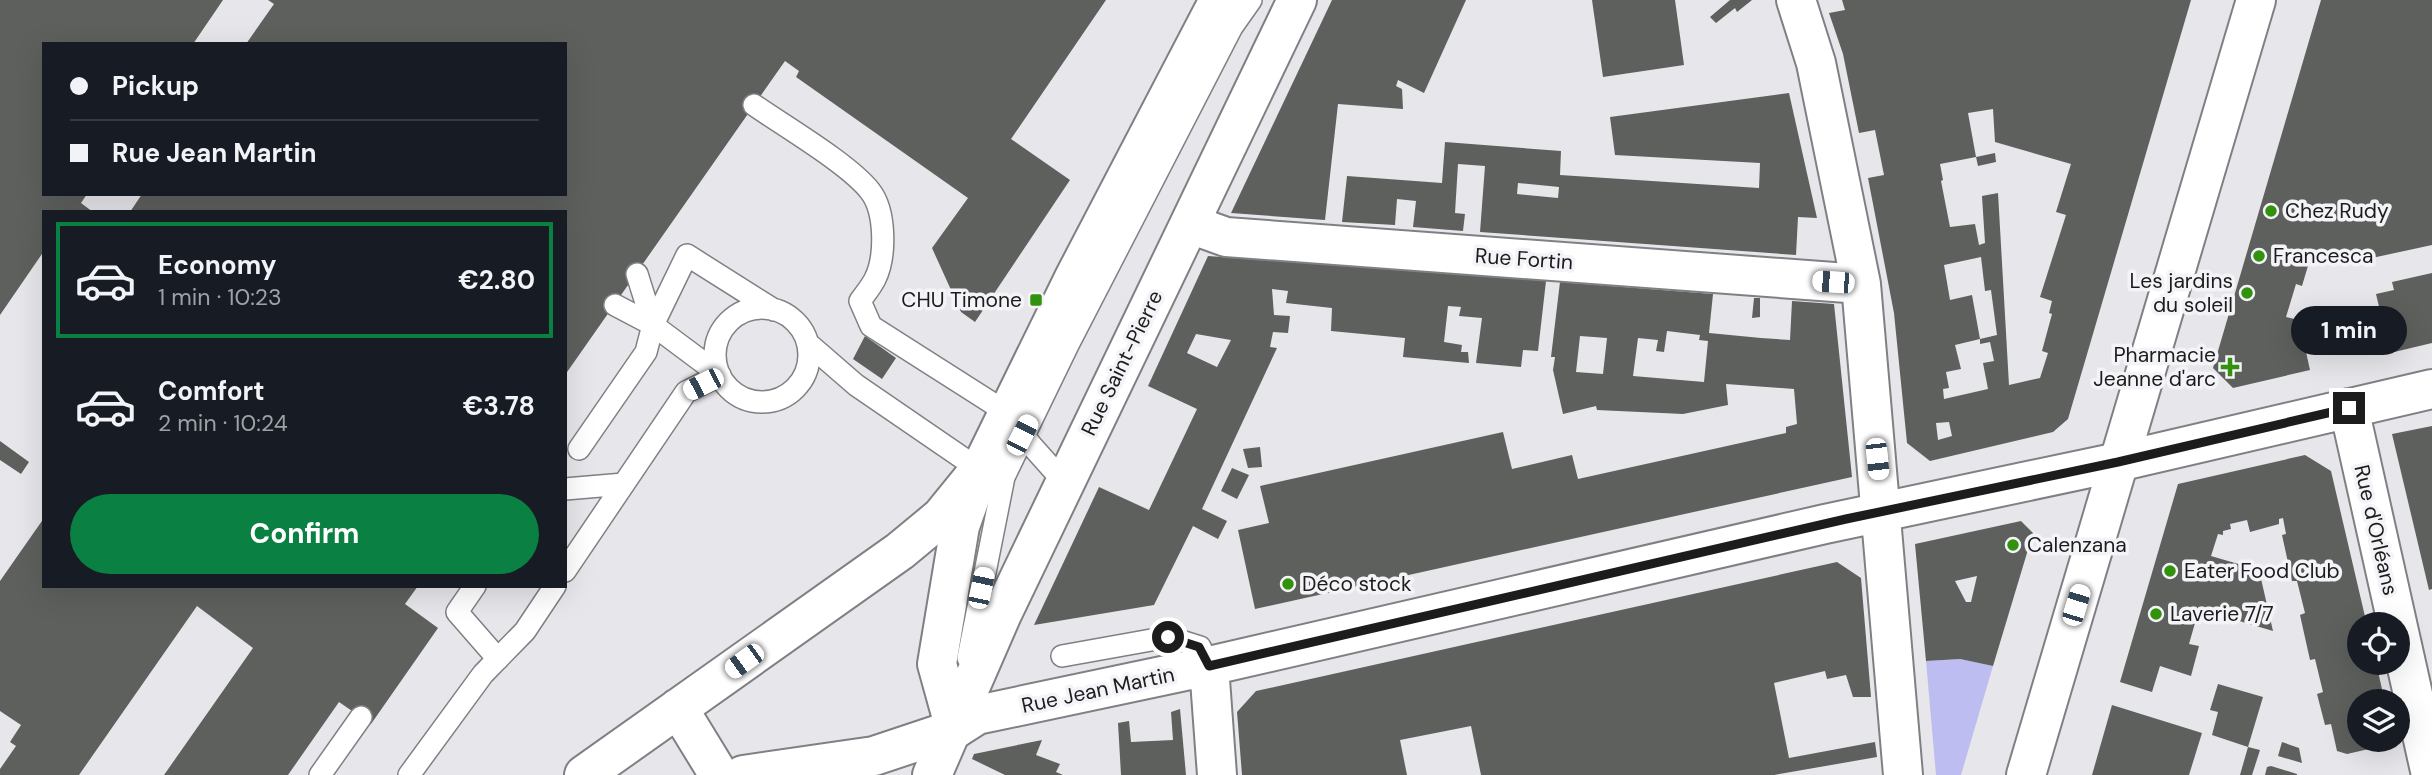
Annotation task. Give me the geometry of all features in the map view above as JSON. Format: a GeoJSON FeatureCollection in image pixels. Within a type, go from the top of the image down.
{"type":"FeatureCollection","features":[{"type":"Feature","properties":{"kind":"street"},"geometry":{"type":"LineString","coordinates":[[584,775],[900,551],[942,517],[1014,423],[1219,0]]}},
{"type":"Feature","properties":{"kind":"street","name":"Rue Saint-Pierre"},"geometry":{"type":"LineString","coordinates":[[933,775],[955,729],[984,652],[1297,0]]}},
{"type":"Feature","properties":{"kind":"street"},"geometry":{"type":"LineString","coordinates":[[1796,0],[1815,63],[1861,284],[1903,775]]}},
{"type":"Feature","properties":{"kind":"street"},"geometry":{"type":"LineString","coordinates":[[2025,775],[2256,0]]}},
{"type":"Feature","properties":{"kind":"street","name":"Rue Fortin"},"geometry":{"type":"LineString","coordinates":[[1189,224],[1226,237],[1861,284]]}},
{"type":"Feature","properties":{"kind":"street","name":"Rue Jean Martin"},"geometry":{"type":"LineString","coordinates":[[743,775],[874,756],[955,729],[977,715],[1209,666],[1882,511],[2118,462],[2432,389]]}},
{"type":"Feature","properties":{"kind":"street","name":"Rue d'Orléans"},"geometry":{"type":"LineString","coordinates":[[2349,408],[2431,775]]}},
{"type":"Feature","properties":{"kind":"street"},"geometry":{"type":"LineString","coordinates":[[955,729],[937,664],[960,526],[980,470]]}},
{"type":"Feature","properties":{"kind":"street"},"geometry":{"type":"LineString","coordinates":[[1209,666],[1217,775]]}},
{"type":"Feature","properties":{"kind":"street"},"geometry":{"type":"LineString","coordinates":[[678,708],[719,775]]}},
{"type":"Feature","properties":{"kind":"lane"},"geometry":{"type":"LineString","coordinates":[[955,729],[1014,423],[1232,27],[1251,0]]}},
{"type":"Feature","properties":{"kind":"lane"},"geometry":{"type":"LineString","coordinates":[[754,105],[839,165],[872,192],[881,218],[882,244],[876,278],[860,301],[871,326],[1014,423],[1064,482]]}},
{"type":"Feature","properties":{"kind":"lane"},"geometry":{"type":"LineString","coordinates":[[579,449],[646,352],[653,325],[687,255],[774,310],[788,316],[799,326],[811,346],[856,385],[980,470]]}},
{"type":"Feature","properties":{"kind":"lane"},"geometry":{"type":"LineString","coordinates":[[637,274],[653,325]]}},
{"type":"Feature","properties":{"kind":"lane"},"geometry":{"type":"LineString","coordinates":[[615,305],[653,325],[720,375],[729,388],[742,398],[757,402],[773,401],[788,395],[800,384],[807,370],[811,346]]}},
{"type":"Feature","properties":{"kind":"lane"},"geometry":{"type":"LineString","coordinates":[[720,375],[716,345],[732,319],[759,308],[774,310]]}},
{"type":"Feature","properties":{"kind":"lane"},"geometry":{"type":"LineString","coordinates":[[567,568],[686,392],[720,375]]}},
{"type":"Feature","properties":{"kind":"lane"},"geometry":{"type":"LineString","coordinates":[[567,489],[624,484]]}},
{"type":"Feature","properties":{"kind":"lane"},"geometry":{"type":"LineString","coordinates":[[474,588],[457,612],[498,659]]}},
{"type":"Feature","properties":{"kind":"lane"},"geometry":{"type":"LineString","coordinates":[[409,775],[498,659],[525,631],[554,588]]}},
{"type":"Feature","properties":{"kind":"lane"},"geometry":{"type":"LineString","coordinates":[[1062,656],[1168,637],[1199,647],[1209,666]]}},
{"type":"Feature","properties":{"kind":"lane"},"geometry":{"type":"LineString","coordinates":[[320,775],[360,717]]}},
{"type":"Feature","properties":{"kind":"shaded area"},"geometry":{"type":"Polygon","coordinates":[[[1960,659],[1993,666],[1961,775],[1936,775],[1926,661],[1960,659]]]}},
{"type":"Feature","properties":{"kind":"building"},"geometry":{"type":"Polygon","coordinates":[[[0,0],[223,0],[194,42],[42,42],[42,196],[86,196],[81,203],[90,210],[42,210],[42,254],[0,315],[0,0]]]}},
{"type":"Feature","properties":{"kind":"building"},"geometry":{"type":"Polygon","coordinates":[[[268,0],[1106,0],[1011,139],[1070,180],[975,322],[961,312],[932,248],[968,198],[796,77],[799,71],[785,61],[567,372],[567,210],[131,210],[141,196],[567,196],[567,42],[247,42],[274,4],[268,0]]]}},
{"type":"Feature","properties":{"kind":"building"},"geometry":{"type":"Polygon","coordinates":[[[1332,0],[1466,0],[1424,93],[1398,80],[1396,86],[1402,89],[1403,109],[1338,104],[1325,220],[1231,213],[1332,0]]]}},
{"type":"Feature","properties":{"kind":"building"},"geometry":{"type":"Polygon","coordinates":[[[1592,0],[1675,0],[1684,65],[1603,77],[1592,0]]]}},
{"type":"Feature","properties":{"kind":"building"},"geometry":{"type":"Polygon","coordinates":[[[1730,0],[1752,0],[1737,12],[1735,8],[1716,23],[1710,17],[1730,0]]]}},
{"type":"Feature","properties":{"kind":"building"},"geometry":{"type":"Polygon","coordinates":[[[1842,0],[2191,0],[2068,419],[2053,432],[1930,461],[1907,443],[1894,313],[1868,178],[1884,175],[1875,130],[1859,133],[1843,54],[1829,13],[1845,10],[1842,0]],[[1993,109],[1968,113],[1976,157],[1940,164],[1941,181],[1950,227],[1975,224],[1979,245],[1985,243],[1982,196],[1998,193],[2009,385],[2040,378],[2048,353],[2042,351],[2052,314],[2049,313],[2052,301],[2040,297],[2066,215],[2056,212],[2071,164],[1995,142],[1993,109]],[[1981,257],[1944,265],[1950,300],[1972,295],[1980,339],[1997,335],[1991,290],[1985,291],[1981,257]],[[1980,339],[1955,345],[1961,369],[1946,372],[1949,388],[1943,389],[1944,399],[1988,389],[1983,363],[1994,361],[1990,342],[1980,344],[1980,339]],[[1949,422],[1936,423],[1938,440],[1952,436],[1949,422]]]}},
{"type":"Feature","properties":{"kind":"building"},"geometry":{"type":"Polygon","coordinates":[[[2321,0],[2432,0],[2432,245],[2358,261],[2313,249],[2302,286],[2296,284],[2286,317],[2299,320],[2310,370],[2233,388],[2213,368],[2321,0]]]}},
{"type":"Feature","properties":{"kind":"building"},"geometry":{"type":"Polygon","coordinates":[[[1789,93],[1817,218],[1798,217],[1796,255],[1480,232],[1485,166],[1458,164],[1455,213],[1465,214],[1463,231],[1413,227],[1416,201],[1397,199],[1395,225],[1342,222],[1347,176],[1442,183],[1445,142],[1561,151],[1560,175],[1759,188],[1760,163],[1615,155],[1610,117],[1789,93]],[[1518,183],[1517,194],[1558,198],[1559,187],[1518,183]]]}},
{"type":"Feature","properties":{"kind":"building"},"geometry":{"type":"Polygon","coordinates":[[[1995,153],[1996,162],[1978,166],[1976,157],[1995,153]]]}},
{"type":"Feature","properties":{"kind":"building"},"geometry":{"type":"Polygon","coordinates":[[[1208,256],[1546,281],[1538,351],[1523,350],[1521,367],[1476,363],[1482,318],[1459,316],[1461,307],[1448,306],[1444,342],[1462,345],[1461,352],[1468,352],[1469,363],[1403,357],[1405,338],[1331,331],[1332,308],[1286,303],[1288,291],[1272,289],[1274,315],[1290,316],[1288,333],[1273,332],[1270,347],[1277,348],[1202,509],[1227,521],[1218,539],[1193,526],[1154,605],[1034,625],[1099,487],[1149,510],[1197,409],[1148,386],[1208,256]],[[1196,334],[1187,353],[1217,367],[1231,340],[1196,334]]]}},
{"type":"Feature","properties":{"kind":"building"},"geometry":{"type":"Polygon","coordinates":[[[2432,273],[2432,343],[2390,353],[2376,294],[2394,290],[2392,282],[2432,273]]]}},
{"type":"Feature","properties":{"kind":"building"},"geometry":{"type":"Polygon","coordinates":[[[1560,282],[1713,294],[1709,333],[1761,338],[1790,340],[1792,301],[1834,304],[1852,477],[1255,609],[1238,530],[1269,523],[1260,486],[1503,432],[1512,469],[1572,455],[1578,479],[1786,433],[1786,427],[1797,424],[1794,389],[1726,384],[1728,405],[1683,414],[1597,410],[1596,406],[1563,414],[1553,370],[1555,357],[1551,357],[1560,282]],[[1667,331],[1664,352],[1656,351],[1658,340],[1638,338],[1633,376],[1704,382],[1708,341],[1699,340],[1700,335],[1667,331]],[[1580,336],[1576,372],[1603,374],[1607,338],[1580,336]]]}},
{"type":"Feature","properties":{"kind":"building"},"geometry":{"type":"Polygon","coordinates":[[[1754,298],[1760,298],[1760,317],[1752,318],[1754,298]]]}},
{"type":"Feature","properties":{"kind":"building"},"geometry":{"type":"Polygon","coordinates":[[[865,336],[896,358],[882,379],[853,359],[865,336]]]}},
{"type":"Feature","properties":{"kind":"building"},"geometry":{"type":"Polygon","coordinates":[[[2432,426],[2432,589],[2429,590],[2392,434],[2432,426]]]}},
{"type":"Feature","properties":{"kind":"building"},"geometry":{"type":"Polygon","coordinates":[[[0,441],[29,462],[21,474],[0,460],[0,441]]]}},
{"type":"Feature","properties":{"kind":"building"},"geometry":{"type":"Polygon","coordinates":[[[1260,447],[1262,467],[1248,468],[1243,449],[1260,447]]]}},
{"type":"Feature","properties":{"kind":"building"},"geometry":{"type":"Polygon","coordinates":[[[2305,455],[2331,471],[2364,612],[2347,612],[2347,675],[2379,675],[2382,689],[2347,689],[2347,752],[2356,752],[2347,754],[2337,751],[2331,724],[2325,725],[2317,694],[2323,692],[2315,659],[2310,660],[2300,615],[2305,613],[2297,581],[2292,581],[2282,535],[2286,534],[2283,518],[2279,519],[2279,524],[2250,532],[2247,520],[2230,524],[2231,529],[2223,531],[2223,535],[2218,534],[2211,556],[2259,570],[2273,631],[2199,609],[2189,644],[2199,646],[2191,676],[2160,666],[2152,692],[2120,682],[2178,484],[2305,455]]]}},
{"type":"Feature","properties":{"kind":"building"},"geometry":{"type":"Polygon","coordinates":[[[1232,468],[1249,475],[1237,499],[1221,491],[1232,468]]]}},
{"type":"Feature","properties":{"kind":"building"},"geometry":{"type":"Polygon","coordinates":[[[42,521],[42,588],[417,588],[405,604],[438,628],[371,724],[339,702],[288,775],[164,775],[253,648],[197,606],[79,775],[0,775],[0,769],[16,746],[10,742],[21,725],[0,711],[0,581],[42,521]]]}},
{"type":"Feature","properties":{"kind":"building"},"geometry":{"type":"Polygon","coordinates":[[[2021,521],[2033,533],[1993,666],[1960,659],[1926,661],[1915,544],[2021,521]],[[1977,576],[1955,581],[1966,602],[1971,602],[1977,576]]]}},
{"type":"Feature","properties":{"kind":"building"},"geometry":{"type":"Polygon","coordinates":[[[1837,562],[1861,578],[1871,697],[1853,697],[1846,675],[1827,679],[1825,671],[1774,683],[1789,758],[1875,742],[1877,757],[1774,775],[1481,775],[1471,726],[1400,740],[1407,775],[1242,775],[1237,712],[1256,691],[1837,562]]]}},
{"type":"Feature","properties":{"kind":"building"},"geometry":{"type":"Polygon","coordinates":[[[2218,684],[2263,697],[2248,747],[2212,735],[2218,712],[2210,710],[2218,684]]]}},
{"type":"Feature","properties":{"kind":"building"},"geometry":{"type":"Polygon","coordinates":[[[2112,705],[2202,733],[2189,775],[2092,775],[2112,705]]]}},
{"type":"Feature","properties":{"kind":"building"},"geometry":{"type":"Polygon","coordinates":[[[1180,709],[1186,775],[1121,775],[1118,723],[1129,721],[1131,742],[1173,740],[1171,712],[1180,709]]]}},
{"type":"Feature","properties":{"kind":"building"},"geometry":{"type":"Polygon","coordinates":[[[1042,740],[1036,755],[1060,764],[1056,772],[1063,775],[1005,775],[972,759],[974,754],[1042,740]]]}},
{"type":"Feature","properties":{"kind":"building"},"geometry":{"type":"Polygon","coordinates":[[[2282,742],[2299,748],[2302,763],[2278,756],[2282,742]]]}},
{"type":"Feature","properties":{"kind":"building"},"geometry":{"type":"Polygon","coordinates":[[[2248,747],[2260,750],[2252,775],[2240,775],[2248,747]]]}},
{"type":"Feature","properties":{"kind":"building"},"geometry":{"type":"Polygon","coordinates":[[[2267,767],[2297,775],[2265,775],[2267,767]]]}},
{"type":"Feature","properties":{"kind":"place","name":"Chez Rudy"},"geometry":{"type":"Point","coordinates":[2271,211]}},
{"type":"Feature","properties":{"kind":"place","name":"Francesca"},"geometry":{"type":"Point","coordinates":[2259,256]}},
{"type":"Feature","properties":{"kind":"place","name":"Les jardins du soleil"},"geometry":{"type":"Point","coordinates":[2247,293]}},
{"type":"Feature","properties":{"kind":"place","name":"CHU Timone"},"geometry":{"type":"Point","coordinates":[1036,300]}},
{"type":"Feature","properties":{"kind":"place","name":"Pharmacie Jeanne d'arc"},"geometry":{"type":"Point","coordinates":[2230,367]}},
{"type":"Feature","properties":{"kind":"place","name":"Calenzana"},"geometry":{"type":"Point","coordinates":[2013,545]}},
{"type":"Feature","properties":{"kind":"place","name":"Eater Food Club"},"geometry":{"type":"Point","coordinates":[2170,571]}},
{"type":"Feature","properties":{"kind":"place","name":"Déco stock"},"geometry":{"type":"Point","coordinates":[1288,584]}},
{"type":"Feature","properties":{"kind":"place","name":"Laverie 7/7"},"geometry":{"type":"Point","coordinates":[2156,614]}},
{"type":"Feature","properties":{"kind":"route"},"geometry":{"type":"LineString","coordinates":[[1168,637],[1199,647],[1209,666],[1846,519],[2118,462],[2349,408]]}}]}
